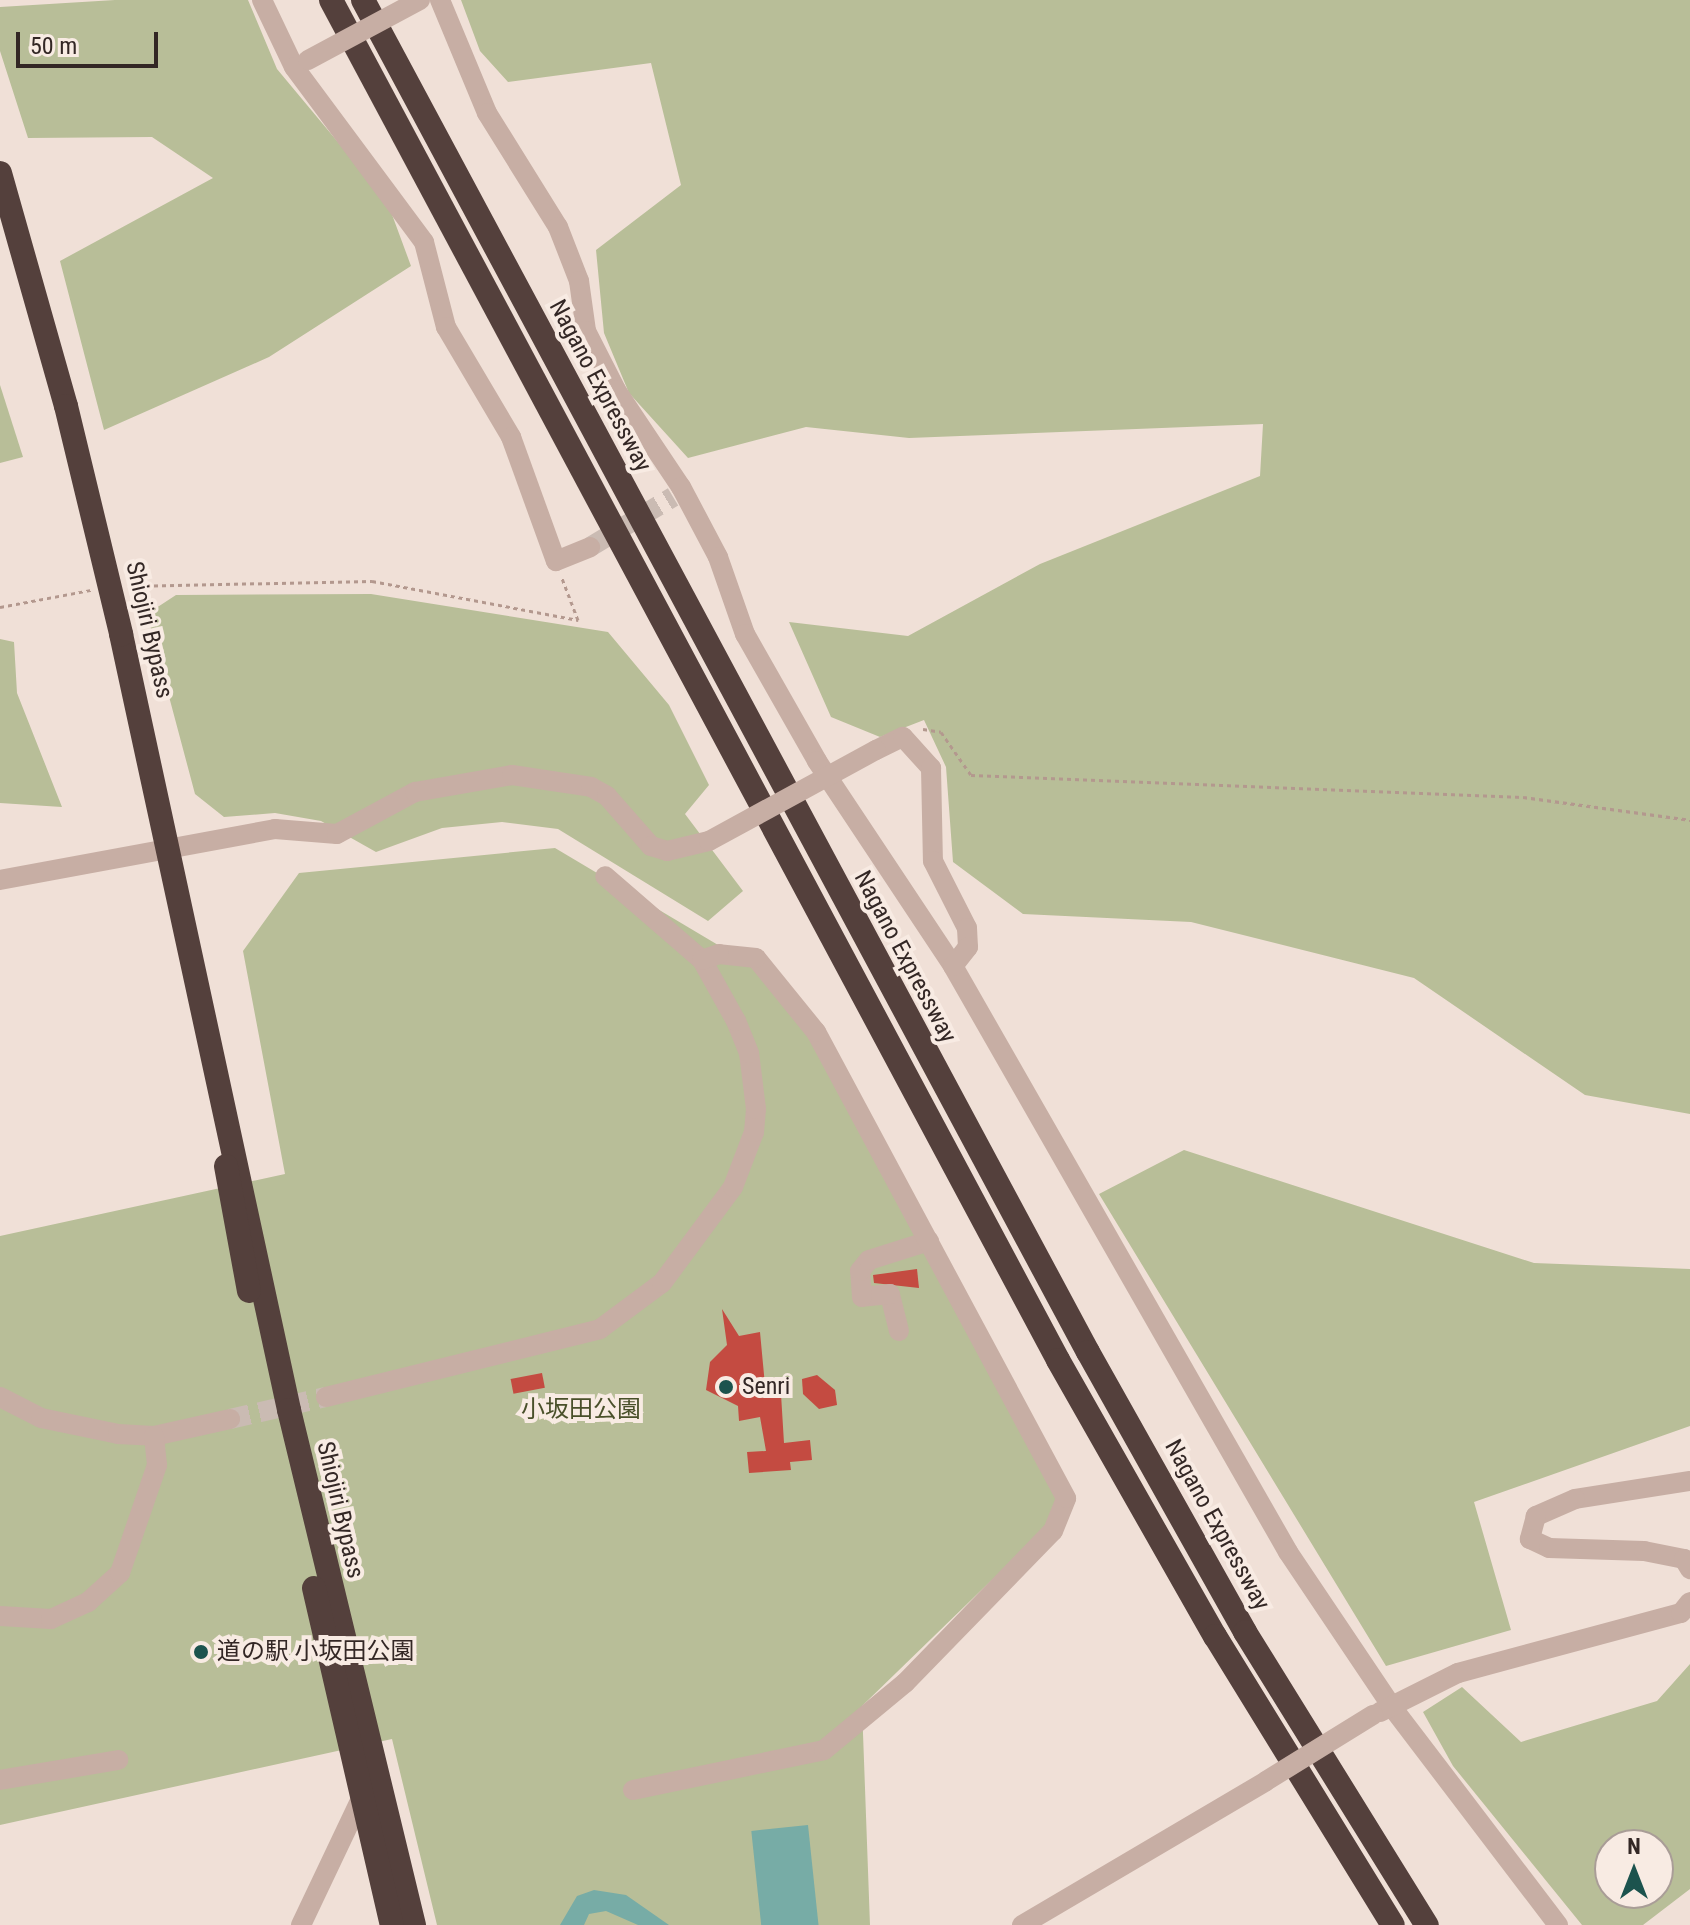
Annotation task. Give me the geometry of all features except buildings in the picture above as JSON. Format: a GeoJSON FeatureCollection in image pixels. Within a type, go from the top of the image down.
{"type":"FeatureCollection","features":[{"type":"Feature","properties":{"kind":"highway"},"geometry":{"type":"LineString","coordinates":[[331,0],[1058,1360],[1215,1636],[1393,1925]]}},
{"type":"Feature","properties":{"kind":"highway","name":"Nagano Expressway"},"geometry":{"type":"LineString","coordinates":[[363,0],[1088,1352],[1245,1632],[1427,1925]]}},
{"type":"Feature","properties":{"kind":"highway","name":"Shiojiri Bypass"},"geometry":{"type":"LineString","coordinates":[[0,173],[66,406],[121,634],[221,1104],[334,1609],[414,1925]]}},
{"type":"Feature","properties":{"kind":"highway","name":"Shiojiri Bypass"},"geometry":{"type":"LineString","coordinates":[[221,1104],[228,1195],[360,1801],[392,1925]]}},
{"type":"Feature","properties":{"kind":"street"},"geometry":{"type":"LineString","coordinates":[[262,0],[301,63],[424,242],[446,327],[511,437],[556,561],[590,547]]}},
{"type":"Feature","properties":{"kind":"street"},"geometry":{"type":"LineString","coordinates":[[301,63],[420,0]]}},
{"type":"Feature","properties":{"kind":"street"},"geometry":{"type":"LineString","coordinates":[[440,0],[487,113],[558,227],[579,281],[586,331],[616,390],[718,557],[745,634],[809,748],[953,966],[1288,1552],[1392,1707],[1558,1925]]}},
{"type":"Feature","properties":{"kind":"street"},"geometry":{"type":"LineString","coordinates":[[0,880],[275,829],[337,834],[415,792],[512,775],[591,787],[607,796],[651,846],[667,851],[709,841],[903,737],[931,768],[933,861],[967,928],[968,947],[953,966]]}},
{"type":"Feature","properties":{"kind":"street"},"geometry":{"type":"LineString","coordinates":[[326,1397],[600,1329],[634,1307],[686,1255],[733,1187],[754,1132],[756,1109],[749,1053],[702,960],[605,876]]}},
{"type":"Feature","properties":{"kind":"street"},"geometry":{"type":"LineString","coordinates":[[633,1790],[824,1750],[905,1683],[1053,1531],[1066,1498],[816,1032],[756,958],[719,954],[702,960]]}},
{"type":"Feature","properties":{"kind":"street"},"geometry":{"type":"LineString","coordinates":[[899,1331],[890,1294],[862,1297],[860,1271],[869,1260],[929,1241]]}},
{"type":"Feature","properties":{"kind":"street"},"geometry":{"type":"LineString","coordinates":[[0,1397],[83,1430],[154,1436],[230,1419]]}},
{"type":"Feature","properties":{"kind":"street"},"geometry":{"type":"LineString","coordinates":[[0,1616],[51,1619],[88,1602],[120,1573],[157,1465],[154,1436]]}},
{"type":"Feature","properties":{"kind":"street"},"geometry":{"type":"LineString","coordinates":[[1690,1481],[1575,1499],[1536,1516],[1530,1539],[1549,1548],[1644,1551],[1684,1559],[1690,1569]]}},
{"type":"Feature","properties":{"kind":"street"},"geometry":{"type":"LineString","coordinates":[[1022,1925],[1373,1715],[1458,1673],[1681,1613],[1690,1602]]}},
{"type":"Feature","properties":{"kind":"street"},"geometry":{"type":"LineString","coordinates":[[0,1780],[118,1760]]}},
{"type":"Feature","properties":{"kind":"street"},"geometry":{"type":"LineString","coordinates":[[301,1925],[360,1801]]}},
{"type":"Feature","properties":{"kind":"path"},"geometry":{"type":"LineString","coordinates":[[127,586],[372,581],[578,620],[556,561]]}},
{"type":"Feature","properties":{"kind":"path"},"geometry":{"type":"LineString","coordinates":[[0,607],[96,589]]}},
{"type":"Feature","properties":{"kind":"path"},"geometry":{"type":"LineString","coordinates":[[903,737],[924,728],[941,732],[971,775],[1523,797],[1690,820]]}},
{"type":"Feature","properties":{"kind":"green space"},"geometry":{"type":"Polygon","coordinates":[[[115,0],[248,0],[277,69],[387,201],[411,266],[269,357],[104,430],[60,261],[213,178],[152,137],[28,138],[0,51],[0,7],[115,0]]]}},
{"type":"Feature","properties":{"kind":"green space"},"geometry":{"type":"Polygon","coordinates":[[[461,0],[1690,0],[1690,1114],[1585,1095],[1414,978],[1191,922],[1023,914],[953,862],[946,767],[924,720],[880,737],[831,717],[789,622],[908,636],[1040,564],[1260,476],[1263,424],[909,438],[806,427],[688,458],[629,393],[604,333],[596,250],[681,185],[651,63],[508,82],[480,51],[461,0]]]}},
{"type":"Feature","properties":{"kind":"green space"},"geometry":{"type":"Polygon","coordinates":[[[0,385],[23,457],[0,463],[0,385]]]}},
{"type":"Feature","properties":{"kind":"green space"},"geometry":{"type":"Polygon","coordinates":[[[371,594],[608,632],[669,705],[709,785],[685,814],[743,891],[708,921],[558,829],[502,822],[442,828],[376,852],[321,821],[275,813],[224,817],[195,794],[147,614],[176,595],[371,594]]]}},
{"type":"Feature","properties":{"kind":"green space"},"geometry":{"type":"Polygon","coordinates":[[[0,639],[14,642],[17,693],[62,807],[0,803],[0,639]]]}},
{"type":"Feature","properties":{"kind":"green space","name":"小坂田公園"},"geometry":{"type":"Polygon","coordinates":[[[555,848],[750,964],[812,1041],[1066,1508],[862,1706],[870,1925],[437,1925],[392,1739],[0,1825],[0,1236],[285,1174],[243,951],[299,873],[555,848]]]}},
{"type":"Feature","properties":{"kind":"green space"},"geometry":{"type":"Polygon","coordinates":[[[1184,1150],[1534,1263],[1690,1269],[1690,1426],[1474,1502],[1511,1630],[1386,1666],[1099,1194],[1184,1150]]]}},
{"type":"Feature","properties":{"kind":"green space"},"geometry":{"type":"Polygon","coordinates":[[[1690,1664],[1690,1889],[1674,1901],[1674,1829],[1594,1829],[1594,1909],[1664,1909],[1643,1925],[1582,1925],[1453,1766],[1423,1712],[1462,1687],[1521,1742],[1657,1701],[1690,1664]]]}},
{"type":"Feature","properties":{"kind":"water"},"geometry":{"type":"Polygon","coordinates":[[[808,1825],[819,1925],[761,1925],[751,1831],[808,1825]]]}},
{"type":"Feature","properties":{"kind":"water"},"geometry":{"type":"Polygon","coordinates":[[[594,1890],[626,1895],[669,1925],[638,1925],[606,1911],[589,1914],[584,1925],[560,1925],[577,1896],[594,1890]]]}},
{"type":"Feature","properties":{"kind":"tunnel"},"geometry":{"type":"LineString","coordinates":[[590,547],[673,497]]}},
{"type":"Feature","properties":{"kind":"tunnel"},"geometry":{"type":"LineString","coordinates":[[230,1419],[326,1397]]}},
{"type":"Feature","properties":{"kind":"place","name":"Senri"},"geometry":{"type":"Point","coordinates":[726,1387]}},
{"type":"Feature","properties":{"kind":"place","name":"道の駅 小坂田公園"},"geometry":{"type":"Point","coordinates":[201,1652]}}]}
